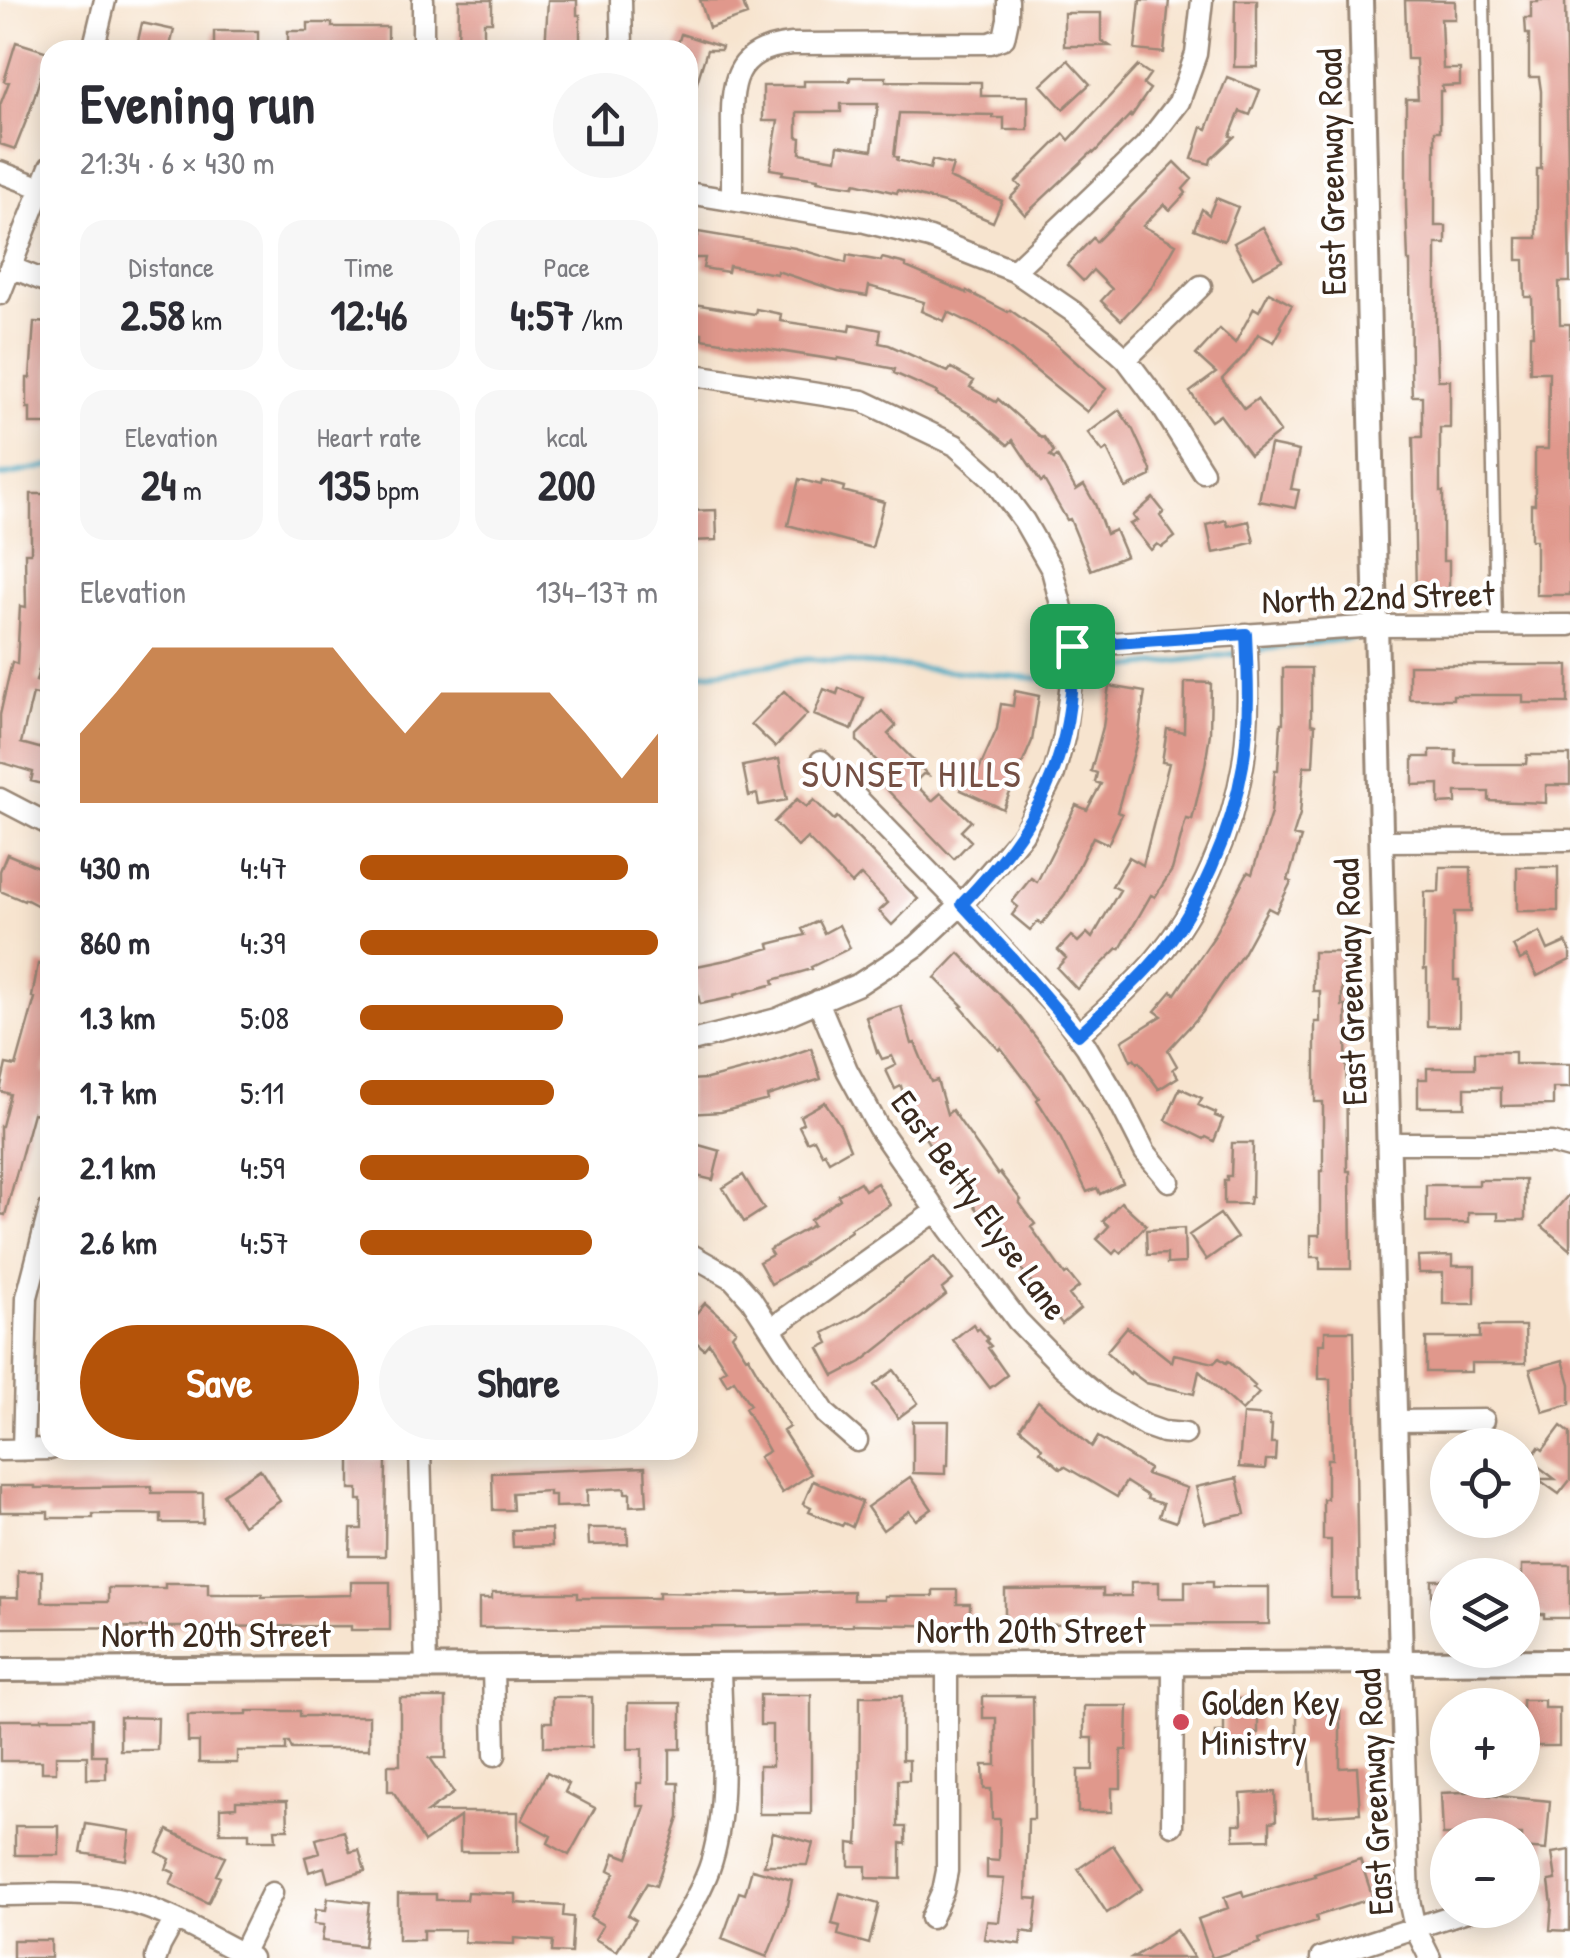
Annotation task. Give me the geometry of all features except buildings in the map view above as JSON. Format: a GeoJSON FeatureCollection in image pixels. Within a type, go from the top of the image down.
{"type":"FeatureCollection","features":[{"type":"Feature","properties":{"kind":"street"},"geometry":{"type":"LineString","coordinates":[[95,40],[105,0]]}},
{"type":"Feature","properties":{"kind":"street"},"geometry":{"type":"LineString","coordinates":[[422,0],[423,40]]}},
{"type":"Feature","properties":{"kind":"street"},"geometry":{"type":"LineString","coordinates":[[621,0],[622,40]]}},
{"type":"Feature","properties":{"kind":"street"},"geometry":{"type":"LineString","coordinates":[[732,199],[731,96],[736,76],[758,52],[792,44],[990,43],[1004,38],[1008,0]]}},
{"type":"Feature","properties":{"kind":"street"},"geometry":{"type":"LineString","coordinates":[[1014,272],[1146,146],[1179,102],[1196,54],[1202,0]]}},
{"type":"Feature","properties":{"kind":"street","name":"East Greenway Road"},"geometry":{"type":"LineString","coordinates":[[1361,0],[1409,1900],[1415,1928],[1430,1958]]}},
{"type":"Feature","properties":{"kind":"street"},"geometry":{"type":"LineString","coordinates":[[0,172],[40,187]]}},
{"type":"Feature","properties":{"kind":"street"},"geometry":{"type":"LineString","coordinates":[[0,294],[40,193]]}},
{"type":"Feature","properties":{"kind":"street"},"geometry":{"type":"LineString","coordinates":[[698,194],[865,222],[930,238],[1014,272],[1075,314],[1126,359],[1203,472]]}},
{"type":"Feature","properties":{"kind":"street"},"geometry":{"type":"LineString","coordinates":[[10,267],[40,279]]}},
{"type":"Feature","properties":{"kind":"street"},"geometry":{"type":"LineString","coordinates":[[1126,359],[1201,286]]}},
{"type":"Feature","properties":{"kind":"street"},"geometry":{"type":"LineString","coordinates":[[698,376],[863,401],[956,445],[992,478],[1024,521],[1052,570],[1072,646],[1073,667],[1054,774],[1023,834],[962,904],[917,946],[859,984],[778,1019],[698,1039]]}},
{"type":"Feature","properties":{"kind":"street","name":"North 22nd Street"},"geometry":{"type":"LineString","coordinates":[[1072,646],[1377,626],[1570,625]]}},
{"type":"Feature","properties":{"kind":"street"},"geometry":{"type":"LineString","coordinates":[[1078,1035],[1156,958],[1195,902],[1213,864],[1243,765],[1248,694],[1246,634]]}},
{"type":"Feature","properties":{"kind":"street"},"geometry":{"type":"LineString","coordinates":[[821,761],[962,904],[1078,1035],[1120,1103],[1144,1152],[1169,1181]]}},
{"type":"Feature","properties":{"kind":"street"},"geometry":{"type":"LineString","coordinates":[[0,799],[40,820]]}},
{"type":"Feature","properties":{"kind":"street"},"geometry":{"type":"LineString","coordinates":[[1381,841],[1570,840]]}},
{"type":"Feature","properties":{"kind":"street","name":"East Betty Elyse Lane"},"geometry":{"type":"LineString","coordinates":[[818,1001],[847,1070],[878,1127],[1018,1321],[1063,1367],[1106,1402],[1146,1426],[1185,1434]]}},
{"type":"Feature","properties":{"kind":"street"},"geometry":{"type":"LineString","coordinates":[[1390,1143],[1552,1143],[1570,1148]]}},
{"type":"Feature","properties":{"kind":"street"},"geometry":{"type":"LineString","coordinates":[[772,1328],[936,1211]]}},
{"type":"Feature","properties":{"kind":"street"},"geometry":{"type":"LineString","coordinates":[[24,1450],[26,1297],[40,1245]]}},
{"type":"Feature","properties":{"kind":"street"},"geometry":{"type":"LineString","coordinates":[[698,1259],[732,1278],[751,1299],[826,1414],[857,1442]]}},
{"type":"Feature","properties":{"kind":"street"},"geometry":{"type":"LineString","coordinates":[[1396,1422],[1484,1420]]}},
{"type":"Feature","properties":{"kind":"street"},"geometry":{"type":"LineString","coordinates":[[0,1450],[40,1449]]}},
{"type":"Feature","properties":{"kind":"street"},"geometry":{"type":"LineString","coordinates":[[420,1460],[426,1668]]}},
{"type":"Feature","properties":{"kind":"street","name":"North 20th Street"},"geometry":{"type":"LineString","coordinates":[[0,1670],[1570,1661]]}},
{"type":"Feature","properties":{"kind":"street"},"geometry":{"type":"LineString","coordinates":[[1172,1826],[1173,1664]]}},
{"type":"Feature","properties":{"kind":"street"},"geometry":{"type":"LineString","coordinates":[[932,1918],[947,1871],[947,1665]]}},
{"type":"Feature","properties":{"kind":"street"},"geometry":{"type":"LineString","coordinates":[[659,1958],[700,1891],[718,1838],[720,1667]]}},
{"type":"Feature","properties":{"kind":"street"},"geometry":{"type":"LineString","coordinates":[[493,1668],[495,1755]]}},
{"type":"Feature","properties":{"kind":"street"},"geometry":{"type":"LineString","coordinates":[[0,1894],[100,1896],[135,1903],[247,1956],[272,1893]]}},
{"type":"Feature","properties":{"kind":"street"},"geometry":{"type":"LineString","coordinates":[[156,1958],[175,1920]]}},
{"type":"Feature","properties":{"kind":"street"},"geometry":{"type":"LineString","coordinates":[[1321,1958],[1430,1923]]}},
{"type":"Feature","properties":{"kind":"lane"},"geometry":{"type":"LineString","coordinates":[[1484,0],[1496,625]]}},
{"type":"Feature","properties":{"kind":"waterway"},"geometry":{"type":"LineString","coordinates":[[0,476],[40,468]]}},
{"type":"Feature","properties":{"kind":"waterway"},"geometry":{"type":"LineString","coordinates":[[1252,651],[1360,637]]}},
{"type":"Feature","properties":{"kind":"waterway"},"geometry":{"type":"LineString","coordinates":[[1078,674],[1241,653]]}},
{"type":"Feature","properties":{"kind":"waterway"},"geometry":{"type":"LineString","coordinates":[[698,675],[809,659],[1046,679],[1067,676]]}},
{"type":"Feature","properties":{"kind":"place","name":"Golden Key Ministry"},"geometry":{"type":"Point","coordinates":[1181,1722]}},
{"type":"Feature","properties":{"kind":"district","name":"SUNSET HILLS"},"geometry":{"type":"Point","coordinates":[912,773]}},
{"type":"Feature","properties":{"kind":"route"},"geometry":{"type":"LineString","coordinates":[[1246,634],[1248,679],[1243,765],[1213,864],[1195,902],[1156,958],[1078,1035],[962,904],[1023,834],[1054,774],[1069,706],[1072,646],[1246,634]]}}]}
